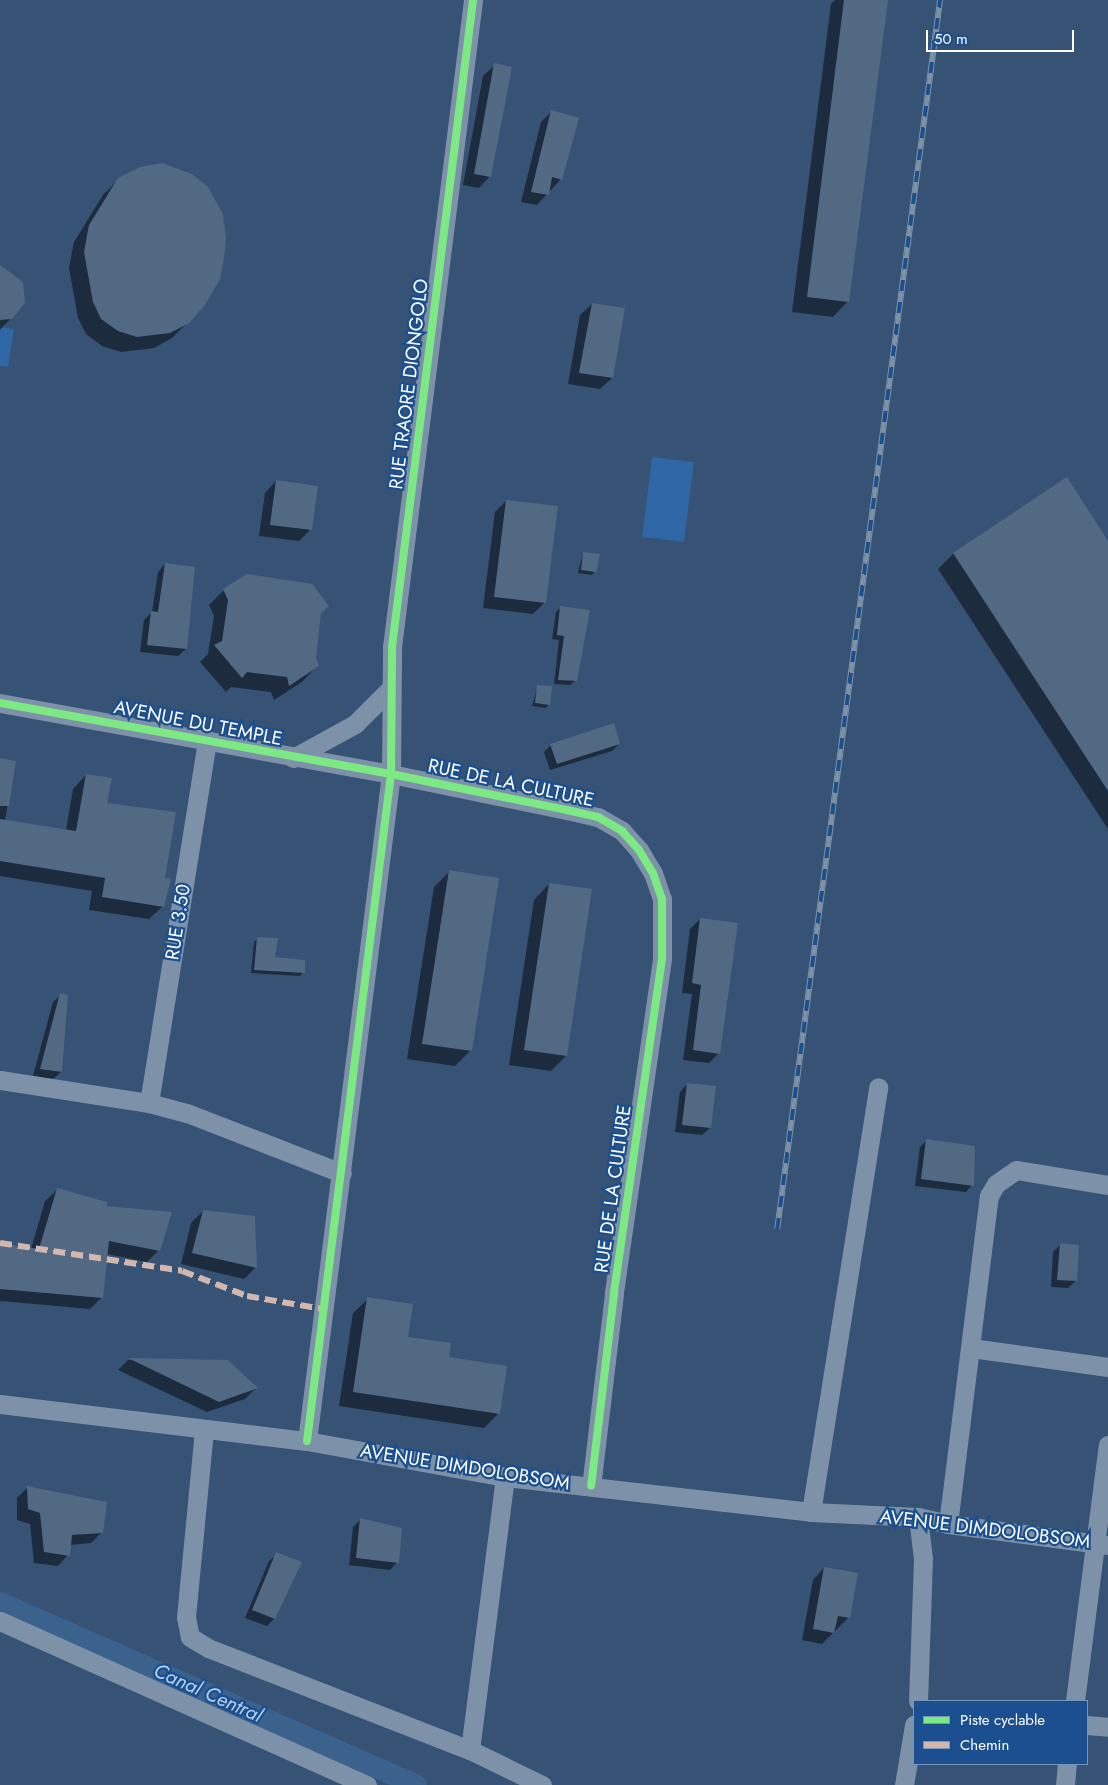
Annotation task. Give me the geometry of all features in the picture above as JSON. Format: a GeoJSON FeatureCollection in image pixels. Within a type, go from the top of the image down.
{"type":"FeatureCollection","features":[{"type":"Feature","properties":{"kind":"street","name":"RUE TRAORE DIONGOLO"},"geometry":{"type":"LineString","coordinates":[[391,774],[392,647],[473,0]]}},
{"type":"Feature","properties":{"kind":"street","name":"AVENUE DU TEMPLE"},"geometry":{"type":"LineString","coordinates":[[292,758],[355,724],[391,688]]}},
{"type":"Feature","properties":{"kind":"street","name":"AVENUE DU TEMPLE"},"geometry":{"type":"LineString","coordinates":[[0,703],[207,740],[292,758],[391,774]]}},
{"type":"Feature","properties":{"kind":"street","name":"RUE 3.50"},"geometry":{"type":"LineString","coordinates":[[149,1104],[207,740]]}},
{"type":"Feature","properties":{"kind":"street"},"geometry":{"type":"LineString","coordinates":[[307,1441],[391,774]]}},
{"type":"Feature","properties":{"kind":"street","name":"RUE DE LA CULTURE"},"geometry":{"type":"LineString","coordinates":[[391,774],[598,818],[622,831],[639,850],[653,873],[662,899],[662,959],[614,1294],[591,1486]]}},
{"type":"Feature","properties":{"kind":"street"},"geometry":{"type":"LineString","coordinates":[[0,1080],[149,1104],[218,1123],[342,1173]]}},
{"type":"Feature","properties":{"kind":"street"},"geometry":{"type":"LineString","coordinates":[[811,1512],[878,1087]]}},
{"type":"Feature","properties":{"kind":"street"},"geometry":{"type":"LineString","coordinates":[[948,1524],[989,1196],[996,1184],[1016,1170],[1108,1185]]}},
{"type":"Feature","properties":{"kind":"street"},"geometry":{"type":"LineString","coordinates":[[971,1348],[1108,1367]]}},
{"type":"Feature","properties":{"kind":"street","name":"AVENUE DIMDOLOBSOM"},"geometry":{"type":"LineString","coordinates":[[0,1404],[307,1441],[505,1477],[811,1512],[918,1517],[948,1524],[1102,1544]]}},
{"type":"Feature","properties":{"kind":"street"},"geometry":{"type":"LineString","coordinates":[[204,1430],[186,1616],[190,1637],[208,1648],[470,1750],[542,1785]]}},
{"type":"Feature","properties":{"kind":"street"},"geometry":{"type":"LineString","coordinates":[[1075,1700],[1102,1544],[1108,1445]]}},
{"type":"Feature","properties":{"kind":"street"},"geometry":{"type":"LineString","coordinates":[[470,1750],[505,1477]]}},
{"type":"Feature","properties":{"kind":"street"},"geometry":{"type":"LineString","coordinates":[[918,1517],[924,1559],[922,1700]]}},
{"type":"Feature","properties":{"kind":"street"},"geometry":{"type":"LineString","coordinates":[[0,1621],[367,1785]]}},
{"type":"Feature","properties":{"kind":"street"},"geometry":{"type":"LineString","coordinates":[[1088,1725],[1108,1727]]}},
{"type":"Feature","properties":{"kind":"street"},"geometry":{"type":"LineString","coordinates":[[904,1785],[913,1731]]}},
{"type":"Feature","properties":{"kind":"street"},"geometry":{"type":"LineString","coordinates":[[1065,1785],[1067,1765]]}},
{"type":"Feature","properties":{"kind":"shaded area"},"geometry":{"type":"Polygon","coordinates":[[[0,327],[14,329],[8,367],[0,366],[0,327]]]}},
{"type":"Feature","properties":{"kind":"shaded area"},"geometry":{"type":"Polygon","coordinates":[[[652,457],[694,462],[684,542],[642,537],[652,457]]]}},
{"type":"Feature","properties":{"kind":"building"},"geometry":{"type":"Polygon","coordinates":[[[844,0],[888,0],[849,302],[807,297],[844,0]]]}},
{"type":"Feature","properties":{"kind":"building"},"geometry":{"type":"Polygon","coordinates":[[[494,63],[512,67],[491,177],[474,174],[494,63]]]}},
{"type":"Feature","properties":{"kind":"building"},"geometry":{"type":"Polygon","coordinates":[[[551,110],[579,118],[562,180],[552,177],[549,195],[531,192],[551,110]]]}},
{"type":"Feature","properties":{"kind":"building"},"geometry":{"type":"Polygon","coordinates":[[[162,163],[192,174],[208,187],[223,214],[226,239],[224,258],[220,279],[205,305],[189,323],[170,333],[137,337],[118,331],[101,319],[93,302],[84,252],[89,225],[118,178],[140,167],[162,163]]]}},
{"type":"Feature","properties":{"kind":"building"},"geometry":{"type":"Polygon","coordinates":[[[0,265],[23,282],[25,303],[12,319],[0,320],[0,265]]]}},
{"type":"Feature","properties":{"kind":"building"},"geometry":{"type":"Polygon","coordinates":[[[592,303],[625,308],[613,378],[579,373],[592,303]]]}},
{"type":"Feature","properties":{"kind":"building"},"geometry":{"type":"Polygon","coordinates":[[[1067,477],[1108,541],[1108,791],[953,553],[1067,477]]]}},
{"type":"Feature","properties":{"kind":"building"},"geometry":{"type":"Polygon","coordinates":[[[276,480],[318,486],[312,530],[270,525],[276,480]]]}},
{"type":"Feature","properties":{"kind":"building"},"geometry":{"type":"Polygon","coordinates":[[[506,500],[558,506],[546,603],[494,597],[506,500]]]}},
{"type":"Feature","properties":{"kind":"building"},"geometry":{"type":"Polygon","coordinates":[[[583,552],[600,554],[596,572],[581,570],[583,552]]]}},
{"type":"Feature","properties":{"kind":"building"},"geometry":{"type":"Polygon","coordinates":[[[165,563],[195,567],[187,649],[147,645],[151,611],[158,612],[165,563]]]}},
{"type":"Feature","properties":{"kind":"building"},"geometry":{"type":"Polygon","coordinates":[[[247,574],[312,584],[329,606],[321,613],[316,658],[319,666],[289,686],[287,677],[247,672],[242,678],[214,645],[222,641],[228,600],[223,589],[247,574]]]}},
{"type":"Feature","properties":{"kind":"building"},"geometry":{"type":"Polygon","coordinates":[[[560,606],[590,610],[577,681],[558,680],[564,636],[557,635],[560,606]]]}},
{"type":"Feature","properties":{"kind":"building"},"geometry":{"type":"Polygon","coordinates":[[[537,685],[552,686],[550,705],[535,703],[537,685]]]}},
{"type":"Feature","properties":{"kind":"building"},"geometry":{"type":"Polygon","coordinates":[[[614,723],[620,744],[557,764],[550,744],[614,723]]]}},
{"type":"Feature","properties":{"kind":"building"},"geometry":{"type":"Polygon","coordinates":[[[0,758],[16,761],[9,806],[0,806],[0,758]]]}},
{"type":"Feature","properties":{"kind":"building"},"geometry":{"type":"Polygon","coordinates":[[[86,774],[112,778],[107,803],[176,812],[165,878],[171,879],[164,907],[102,897],[105,878],[0,861],[0,819],[76,831],[86,774]]]}},
{"type":"Feature","properties":{"kind":"building"},"geometry":{"type":"Polygon","coordinates":[[[449,870],[499,878],[472,1051],[422,1044],[449,870]]]}},
{"type":"Feature","properties":{"kind":"building"},"geometry":{"type":"Polygon","coordinates":[[[549,883],[592,889],[567,1056],[524,1050],[549,883]]]}},
{"type":"Feature","properties":{"kind":"building"},"geometry":{"type":"Polygon","coordinates":[[[700,918],[738,923],[720,1054],[693,1050],[701,985],[692,983],[700,918]]]}},
{"type":"Feature","properties":{"kind":"building"},"geometry":{"type":"Polygon","coordinates":[[[257,937],[278,938],[275,957],[305,960],[305,973],[254,970],[257,937]]]}},
{"type":"Feature","properties":{"kind":"building"},"geometry":{"type":"Polygon","coordinates":[[[60,993],[68,995],[62,1072],[40,1069],[60,993]]]}},
{"type":"Feature","properties":{"kind":"building"},"geometry":{"type":"Polygon","coordinates":[[[687,1083],[716,1086],[711,1128],[682,1125],[687,1083]]]}},
{"type":"Feature","properties":{"kind":"building"},"geometry":{"type":"Polygon","coordinates":[[[926,1139],[975,1146],[974,1186],[921,1179],[926,1139]]]}},
{"type":"Feature","properties":{"kind":"building"},"geometry":{"type":"Polygon","coordinates":[[[57,1188],[107,1202],[107,1206],[172,1212],[160,1251],[109,1241],[103,1298],[0,1289],[0,1243],[39,1249],[57,1188]]]}},
{"type":"Feature","properties":{"kind":"building"},"geometry":{"type":"Polygon","coordinates":[[[203,1210],[255,1216],[257,1268],[192,1253],[203,1210]]]}},
{"type":"Feature","properties":{"kind":"building"},"geometry":{"type":"Polygon","coordinates":[[[1060,1243],[1079,1245],[1077,1281],[1057,1280],[1060,1243]]]}},
{"type":"Feature","properties":{"kind":"building"},"geometry":{"type":"Polygon","coordinates":[[[367,1297],[413,1304],[408,1337],[451,1343],[449,1357],[507,1366],[500,1414],[353,1392],[367,1297]]]}},
{"type":"Feature","properties":{"kind":"building"},"geometry":{"type":"Polygon","coordinates":[[[128,1358],[228,1360],[258,1388],[219,1402],[128,1358]]]}},
{"type":"Feature","properties":{"kind":"building"},"geometry":{"type":"Polygon","coordinates":[[[27,1486],[107,1502],[103,1533],[72,1535],[70,1556],[44,1552],[40,1513],[28,1509],[27,1486]]]}},
{"type":"Feature","properties":{"kind":"building"},"geometry":{"type":"Polygon","coordinates":[[[360,1518],[402,1528],[399,1563],[356,1558],[360,1518]]]}},
{"type":"Feature","properties":{"kind":"building"},"geometry":{"type":"Polygon","coordinates":[[[276,1552],[302,1562],[275,1619],[252,1610],[276,1552]]]}},
{"type":"Feature","properties":{"kind":"building"},"geometry":{"type":"Polygon","coordinates":[[[824,1567],[858,1573],[850,1618],[838,1616],[834,1633],[813,1629],[824,1567]]]}},
{"type":"Feature","properties":{"kind":"waterway","name":"Canal Central"},"geometry":{"type":"LineString","coordinates":[[0,1602],[416,1785]]}},
{"type":"Feature","properties":{"kind":"railway"},"geometry":{"type":"LineString","coordinates":[[777,1229],[940,0]]}},
{"type":"Feature","properties":{"kind":"marked path"},"geometry":{"type":"LineString","coordinates":[[0,1243],[182,1271],[247,1296],[323,1309]]}},
{"type":"Feature","properties":{"kind":"cycle path"},"geometry":{"type":"LineString","coordinates":[[307,1441],[391,774],[392,647],[473,0]]}},
{"type":"Feature","properties":{"kind":"cycle path"},"geometry":{"type":"LineString","coordinates":[[0,703],[391,774],[598,817],[622,831],[639,850],[653,873],[662,899],[662,959],[614,1294],[591,1486]]}}]}
